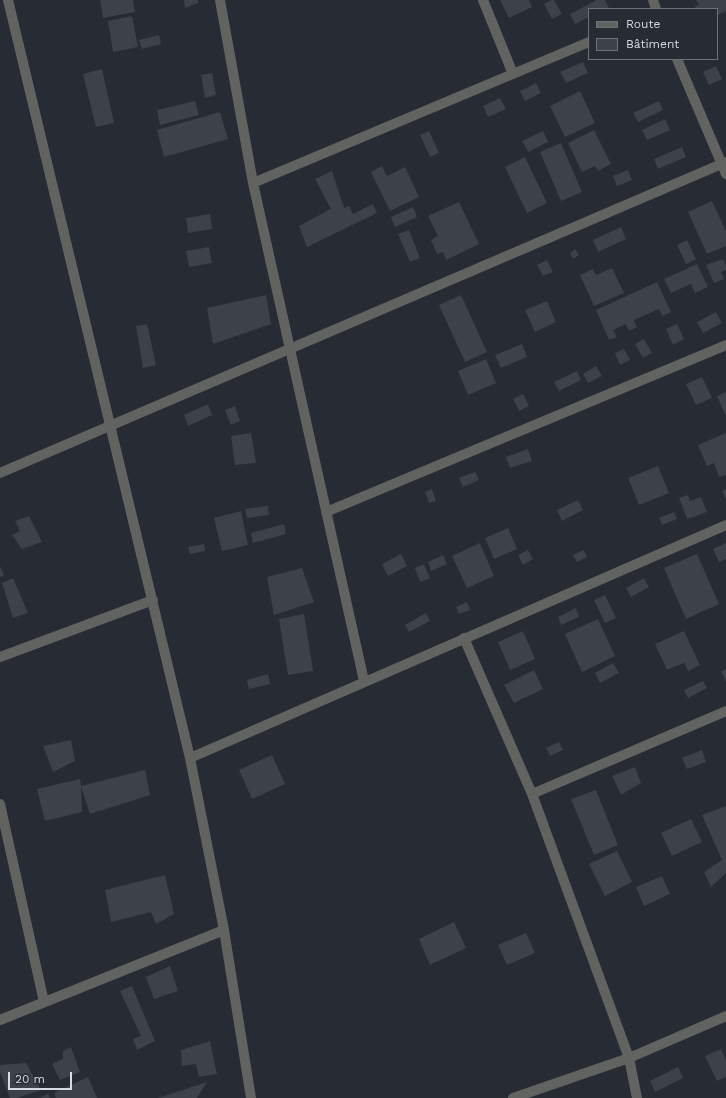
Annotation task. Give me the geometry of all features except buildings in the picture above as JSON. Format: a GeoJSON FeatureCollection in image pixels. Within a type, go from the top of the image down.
{"type":"FeatureCollection","features":[{"type":"Feature","properties":{"kind":"street"},"geometry":{"type":"LineString","coordinates":[[8,0],[190,758],[224,930],[251,1098]]}},
{"type":"Feature","properties":{"kind":"street"},"geometry":{"type":"LineString","coordinates":[[220,0],[253,183],[364,682]]}},
{"type":"Feature","properties":{"kind":"street"},"geometry":{"type":"LineString","coordinates":[[483,0],[513,74]]}},
{"type":"Feature","properties":{"kind":"street"},"geometry":{"type":"LineString","coordinates":[[253,183],[588,42]]}},
{"type":"Feature","properties":{"kind":"street"},"geometry":{"type":"LineString","coordinates":[[678,60],[724,163],[726,174]]}},
{"type":"Feature","properties":{"kind":"street"},"geometry":{"type":"LineString","coordinates":[[0,473],[724,163]]}},
{"type":"Feature","properties":{"kind":"street"},"geometry":{"type":"LineString","coordinates":[[326,512],[726,345]]}},
{"type":"Feature","properties":{"kind":"street"},"geometry":{"type":"LineString","coordinates":[[190,758],[726,524]]}},
{"type":"Feature","properties":{"kind":"street"},"geometry":{"type":"LineString","coordinates":[[0,657],[153,600]]}},
{"type":"Feature","properties":{"kind":"street"},"geometry":{"type":"LineString","coordinates":[[464,638],[532,794],[628,1058],[637,1098]]}},
{"type":"Feature","properties":{"kind":"street"},"geometry":{"type":"LineString","coordinates":[[532,794],[726,711]]}},
{"type":"Feature","properties":{"kind":"street"},"geometry":{"type":"LineString","coordinates":[[0,804],[3,832],[44,1002]]}},
{"type":"Feature","properties":{"kind":"street"},"geometry":{"type":"LineString","coordinates":[[0,1020],[224,930]]}},
{"type":"Feature","properties":{"kind":"street"},"geometry":{"type":"LineString","coordinates":[[513,1098],[628,1058],[726,1016]]}}]}
